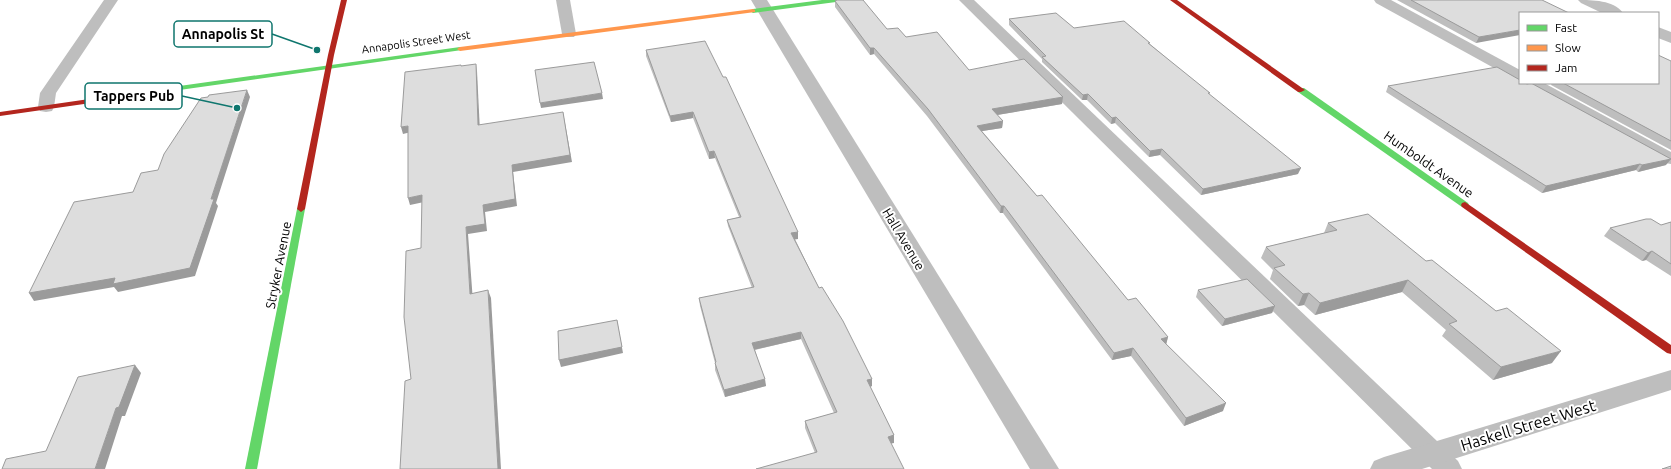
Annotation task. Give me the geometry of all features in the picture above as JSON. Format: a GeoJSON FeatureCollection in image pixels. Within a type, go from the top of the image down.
{"type":"FeatureCollection","features":[{"type":"Feature","properties":{"kind":"street","name":"Stryker Avenue"},"geometry":{"type":"LineString","coordinates":[[251,469],[329,66],[344,0]]}},
{"type":"Feature","properties":{"kind":"street","name":"Annapolis Street West"},"geometry":{"type":"LineString","coordinates":[[0,114],[329,66],[569,34],[761,5],[836,0]]}},
{"type":"Feature","properties":{"kind":"street","name":"Humboldt Avenue"},"geometry":{"type":"LineString","coordinates":[[1173,0],[1671,350]]}},
{"type":"Feature","properties":{"kind":"street"},"geometry":{"type":"LineString","coordinates":[[1586,0],[1613,12]]}},
{"type":"Feature","properties":{"kind":"street","name":"Hall Avenue"},"geometry":{"type":"LineString","coordinates":[[761,5],[1045,469]]}},
{"type":"Feature","properties":{"kind":"street"},"geometry":{"type":"LineString","coordinates":[[1659,32],[1671,38]]}},
{"type":"Feature","properties":{"kind":"street","name":"Haskell Street West"},"geometry":{"type":"LineString","coordinates":[[1384,469],[1441,461],[1671,380]]}},
{"type":"Feature","properties":{"kind":"lane"},"geometry":{"type":"LineString","coordinates":[[46,107],[48,94],[111,0]]}},
{"type":"Feature","properties":{"kind":"lane"},"geometry":{"type":"LineString","coordinates":[[563,0],[569,34]]}},
{"type":"Feature","properties":{"kind":"lane"},"geometry":{"type":"LineString","coordinates":[[966,0],[1441,461]]}},
{"type":"Feature","properties":{"kind":"lane"},"geometry":{"type":"LineString","coordinates":[[1381,0],[1519,75]]}},
{"type":"Feature","properties":{"kind":"lane"},"geometry":{"type":"LineString","coordinates":[[1534,84],[1671,159]]}},
{"type":"Feature","properties":{"kind":"building"},"geometry":{"type":"Polygon","coordinates":[[[863,0],[887,29],[898,28],[906,37],[937,32],[969,70],[1024,59],[1063,97],[992,109],[1003,121],[977,126],[1037,196],[1042,195],[1128,300],[1136,298],[1168,337],[1161,339],[1226,403],[1186,418],[1133,348],[1114,353],[1004,206],[1001,206],[928,109],[874,48],[870,48],[835,1],[863,0]]]}},
{"type":"Feature","properties":{"kind":"building"},"geometry":{"type":"Polygon","coordinates":[[[1411,0],[1542,0],[1567,12],[1519,12],[1519,30],[1479,37],[1411,0]]]}},
{"type":"Feature","properties":{"kind":"building"},"geometry":{"type":"Polygon","coordinates":[[[1056,13],[1074,28],[1124,21],[1150,43],[1148,43],[1210,93],[1208,93],[1301,168],[1203,189],[1162,149],[1150,151],[1116,117],[1112,118],[1088,94],[1083,95],[1042,57],[1046,56],[1009,19],[1056,13]]]}},
{"type":"Feature","properties":{"kind":"building"},"geometry":{"type":"Polygon","coordinates":[[[705,41],[723,77],[726,77],[798,232],[791,233],[819,288],[822,287],[843,321],[872,379],[867,380],[894,435],[888,437],[904,469],[756,469],[817,452],[805,421],[837,412],[801,332],[752,343],[765,379],[724,390],[715,363],[716,362],[699,298],[754,287],[727,220],[741,217],[714,151],[709,152],[693,112],[670,116],[646,50],[705,41]]]}},
{"type":"Feature","properties":{"kind":"building"},"geometry":{"type":"Polygon","coordinates":[[[1659,55],[1671,61],[1671,141],[1565,84],[1659,84],[1659,55]]]}},
{"type":"Feature","properties":{"kind":"building"},"geometry":{"type":"Polygon","coordinates":[[[594,62],[602,93],[540,103],[535,70],[594,62]]]}},
{"type":"Feature","properties":{"kind":"building"},"geometry":{"type":"Polygon","coordinates":[[[476,64],[478,125],[563,112],[570,155],[512,165],[515,199],[483,205],[485,224],[466,227],[470,294],[488,290],[498,469],[400,469],[405,381],[411,379],[404,317],[406,251],[421,248],[422,195],[408,198],[408,126],[401,127],[405,72],[476,64]]]}},
{"type":"Feature","properties":{"kind":"building"},"geometry":{"type":"Polygon","coordinates":[[[1497,67],[1519,79],[1519,84],[1533,84],[1671,159],[1642,165],[1640,164],[1546,186],[1388,86],[1497,67]]]}},
{"type":"Feature","properties":{"kind":"building"},"geometry":{"type":"Polygon","coordinates":[[[247,90],[211,199],[214,199],[190,268],[113,284],[115,278],[29,293],[74,202],[133,192],[141,173],[158,170],[164,154],[201,98],[208,97],[209,95],[247,90]]]}},
{"type":"Feature","properties":{"kind":"building"},"geometry":{"type":"Polygon","coordinates":[[[1368,214],[1426,261],[1432,260],[1496,311],[1507,308],[1561,351],[1501,367],[1449,324],[1457,321],[1408,280],[1320,303],[1309,293],[1303,294],[1274,268],[1285,265],[1266,247],[1337,230],[1328,223],[1368,214]]]}},
{"type":"Feature","properties":{"kind":"building"},"geometry":{"type":"Polygon","coordinates":[[[1651,219],[1661,225],[1671,222],[1671,264],[1652,251],[1648,253],[1610,228],[1651,219]]]}},
{"type":"Feature","properties":{"kind":"building"},"geometry":{"type":"Polygon","coordinates":[[[1247,279],[1275,306],[1225,319],[1198,290],[1247,279]]]}},
{"type":"Feature","properties":{"kind":"building"},"geometry":{"type":"Polygon","coordinates":[[[617,320],[622,347],[559,360],[558,331],[617,320]]]}},
{"type":"Feature","properties":{"kind":"building"},"geometry":{"type":"Polygon","coordinates":[[[135,365],[119,407],[116,408],[95,469],[2,469],[6,459],[46,451],[78,377],[135,365]]]}},
{"type":"Feature","properties":{"kind":"building"},"geometry":{"type":"Polygon","coordinates":[[[1671,466],[1671,469],[1662,469],[1671,466]]]}},
{"type":"Feature","properties":{"kind":"traffic: fast"},"geometry":{"type":"LineString","coordinates":[[753,11],[836,0]]}},
{"type":"Feature","properties":{"kind":"traffic: fast"},"geometry":{"type":"LineString","coordinates":[[158,91],[460,49]]}},
{"type":"Feature","properties":{"kind":"traffic: fast"},"geometry":{"type":"LineString","coordinates":[[1301,90],[1465,205]]}},
{"type":"Feature","properties":{"kind":"traffic: fast"},"geometry":{"type":"LineString","coordinates":[[251,469],[301,209]]}},
{"type":"Feature","properties":{"kind":"traffic: slow"},"geometry":{"type":"LineString","coordinates":[[460,49],[753,11]]}},
{"type":"Feature","properties":{"kind":"traffic: jam"},"geometry":{"type":"LineString","coordinates":[[301,209],[331,55],[344,0]]}},
{"type":"Feature","properties":{"kind":"traffic: jam"},"geometry":{"type":"LineString","coordinates":[[1173,0],[1301,90]]}},
{"type":"Feature","properties":{"kind":"traffic: jam"},"geometry":{"type":"LineString","coordinates":[[0,114],[158,91]]}},
{"type":"Feature","properties":{"kind":"traffic: jam"},"geometry":{"type":"LineString","coordinates":[[1465,205],[1671,350]]}},
{"type":"Feature","properties":{"kind":"place","name":"Annapolis St"},"geometry":{"type":"Point","coordinates":[317,50]}},
{"type":"Feature","properties":{"kind":"place","name":"Tappers Pub"},"geometry":{"type":"Point","coordinates":[237,108]}}]}
